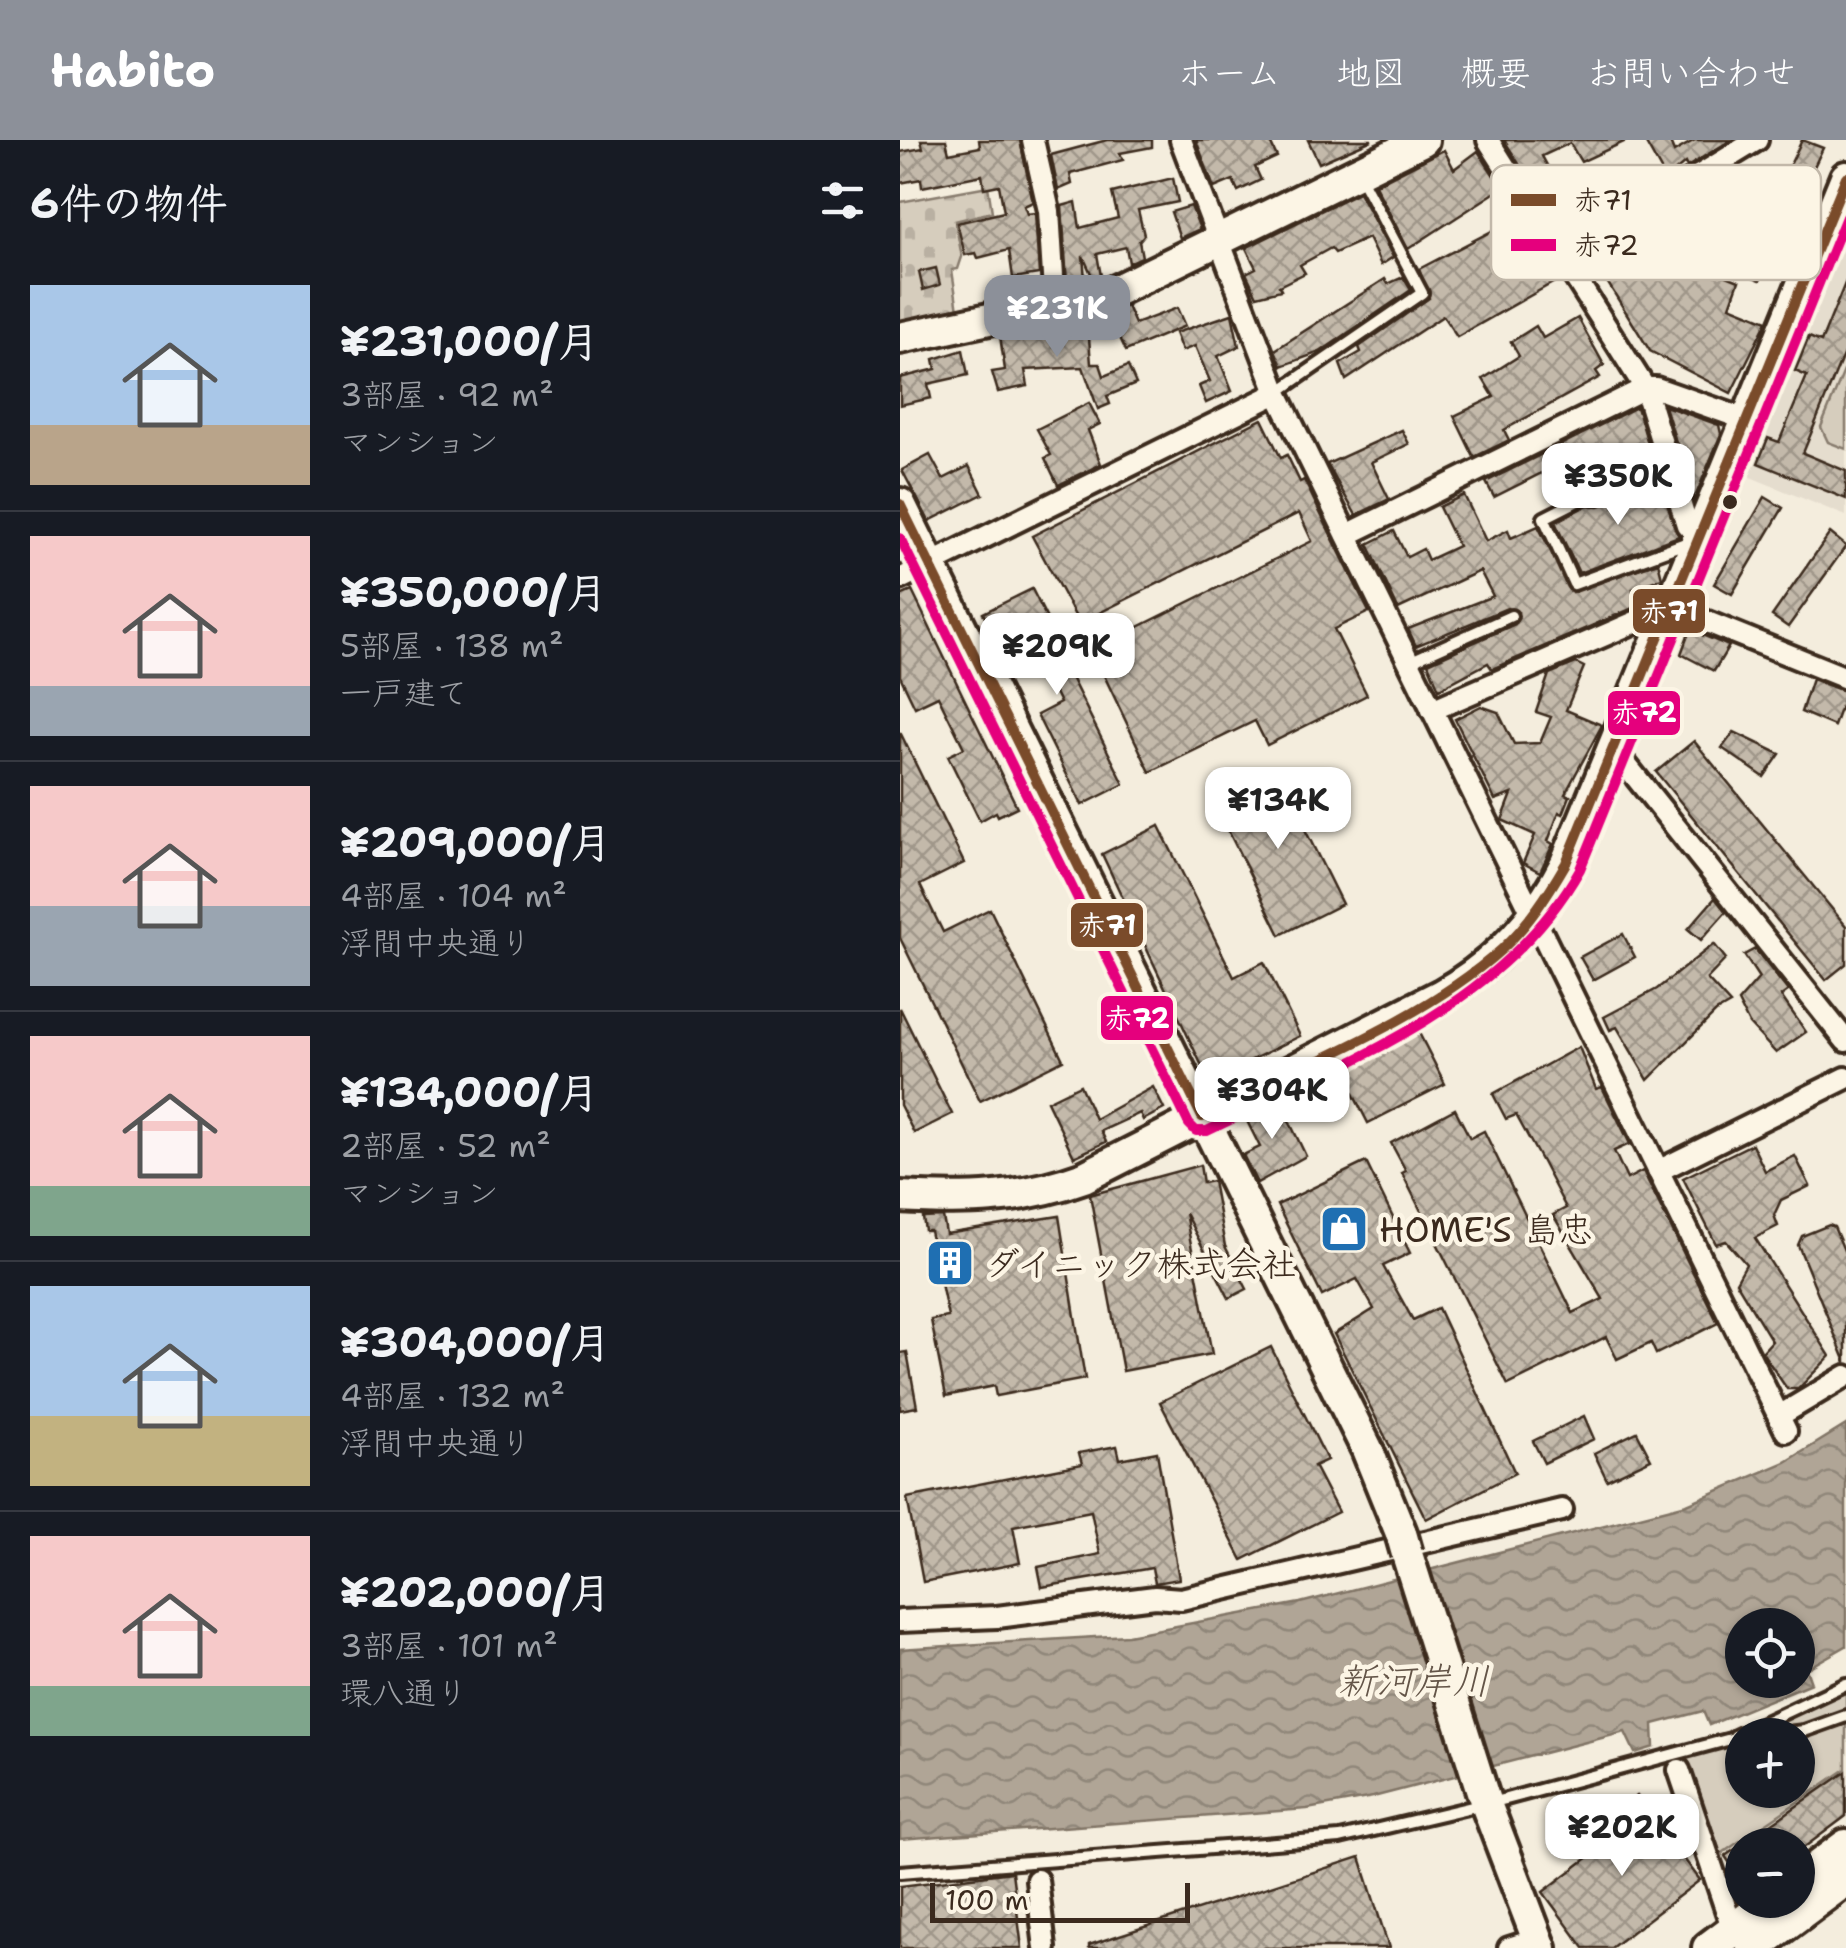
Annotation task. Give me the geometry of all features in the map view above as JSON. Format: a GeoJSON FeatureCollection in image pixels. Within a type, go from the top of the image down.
{"type":"FeatureCollection","features":[{"type":"Feature","properties":{"kind":"main road"},"geometry":{"type":"LineString","coordinates":[[1815,1869],[1846,1846]]}},
{"type":"Feature","properties":{"kind":"main road"},"geometry":{"type":"LineString","coordinates":[[1732,1942],[1846,1879]]}},
{"type":"Feature","properties":{"kind":"main road"},"geometry":{"type":"LineString","coordinates":[[1732,1942],[1756,1918]]}},
{"type":"Feature","properties":{"kind":"street"},"geometry":{"type":"LineString","coordinates":[[1033,140],[1049,211],[1055,308]]}},
{"type":"Feature","properties":{"kind":"street"},"geometry":{"type":"LineString","coordinates":[[1180,140],[1277,393],[1782,1424],[1846,1376]]}},
{"type":"Feature","properties":{"kind":"street"},"geometry":{"type":"LineString","coordinates":[[900,338],[1111,293],[1423,140]]}},
{"type":"Feature","properties":{"kind":"street"},"geometry":{"type":"LineString","coordinates":[[1488,140],[1504,165]]}},
{"type":"Feature","properties":{"kind":"street"},"geometry":{"type":"LineString","coordinates":[[1716,165],[1757,140]]}},
{"type":"Feature","properties":{"kind":"street"},"geometry":{"type":"LineString","coordinates":[[1821,238],[1846,176]]}},
{"type":"Feature","properties":{"kind":"street"},"geometry":{"type":"LineString","coordinates":[[1578,280],[1644,388],[1672,464],[1687,525],[1700,538]]}},
{"type":"Feature","properties":{"kind":"street"},"geometry":{"type":"LineString","coordinates":[[900,1198],[1002,1199],[1044,1191],[1202,1117],[1458,986],[1504,950],[1533,917],[1566,863],[1804,280]]}},
{"type":"Feature","properties":{"kind":"street"},"geometry":{"type":"LineString","coordinates":[[1348,535],[1644,388],[1656,388],[1747,420]]}},
{"type":"Feature","properties":{"kind":"street"},"geometry":{"type":"LineString","coordinates":[[900,579],[1277,393]]}},
{"type":"Feature","properties":{"kind":"street"},"geometry":{"type":"LineString","coordinates":[[1594,493],[1672,464]]}},
{"type":"Feature","properties":{"kind":"street"},"geometry":{"type":"LineString","coordinates":[[900,504],[1367,1449],[1401,1533],[1529,1945]]}},
{"type":"Feature","properties":{"kind":"street"},"geometry":{"type":"LineString","coordinates":[[1432,710],[1670,607],[1846,678]]}},
{"type":"Feature","properties":{"kind":"street"},"geometry":{"type":"LineString","coordinates":[[1612,746],[1846,1042]]}},
{"type":"Feature","properties":{"kind":"street"},"geometry":{"type":"LineString","coordinates":[[1658,1171],[1846,1078]]}},
{"type":"Feature","properties":{"kind":"street"},"geometry":{"type":"LineString","coordinates":[[900,1621],[997,1617],[1155,1597],[1181,1599],[1562,1510]]}},
{"type":"Feature","properties":{"kind":"street"},"geometry":{"type":"LineString","coordinates":[[1680,1770],[1732,1942]]}},
{"type":"Feature","properties":{"kind":"street"},"geometry":{"type":"LineString","coordinates":[[1037,1880],[1044,1948]]}},
{"type":"Feature","properties":{"kind":"lane"},"geometry":{"type":"LineString","coordinates":[[1277,393],[1422,293],[1358,172]]}},
{"type":"Feature","properties":{"kind":"lane"},"geometry":{"type":"LineString","coordinates":[[1594,493],[1544,518],[1574,584],[1700,538]]}},
{"type":"Feature","properties":{"kind":"lane"},"geometry":{"type":"LineString","coordinates":[[1492,608],[1499,622]]}},
{"type":"Feature","properties":{"kind":"lane"},"geometry":{"type":"LineString","coordinates":[[1408,662],[1511,616]]}},
{"type":"Feature","properties":{"kind":"lane"},"geometry":{"type":"LineString","coordinates":[[1775,1718],[1846,1684]]}},
{"type":"Feature","properties":{"kind":"lane"},"geometry":{"type":"LineString","coordinates":[[1815,1727],[1846,1716]]}},
{"type":"Feature","properties":{"kind":"lane"},"geometry":{"type":"LineString","coordinates":[[900,1872],[1340,1838],[1725,1739]]}},
{"type":"Feature","properties":{"kind":"shaded area"},"geometry":{"type":"Polygon","coordinates":[[[1846,215],[1846,516],[1743,474],[1846,215]]]}},
{"type":"Feature","properties":{"kind":"green space"},"geometry":{"type":"Polygon","coordinates":[[[988,186],[992,212],[955,221],[962,257],[958,269],[952,270],[958,310],[900,322],[900,202],[988,186]]]}},
{"type":"Feature","properties":{"kind":"green space"},"geometry":{"type":"Polygon","coordinates":[[[1846,366],[1846,449],[1828,442],[1821,427],[1846,366]]]}},
{"type":"Feature","properties":{"kind":"green space"},"geometry":{"type":"Polygon","coordinates":[[[1846,1689],[1846,1769],[1815,1790],[1815,1718],[1788,1718],[1846,1689]]]}},
{"type":"Feature","properties":{"kind":"green space"},"geometry":{"type":"Polygon","coordinates":[[[1725,1745],[1725,1808],[1789,1808],[1759,1828],[1725,1828],[1725,1851],[1721,1854],[1686,1758],[1725,1745]]]}},
{"type":"Feature","properties":{"kind":"water","name":"新河岸川"},"geometry":{"type":"Polygon","coordinates":[[[1846,1425],[1846,1646],[1815,1664],[1815,1608],[1725,1608],[1725,1698],[1775,1698],[1709,1725],[1703,1711],[1653,1724],[1654,1747],[1635,1753],[1625,1732],[1373,1797],[1307,1809],[900,1839],[900,1649],[1128,1635],[1300,1603],[1687,1504],[1786,1462],[1846,1425]]]}},
{"type":"Feature","properties":{"kind":"building"},"geometry":{"type":"Polygon","coordinates":[[[921,140],[946,140],[949,153],[980,147],[979,140],[1020,140],[1033,202],[1024,206],[1027,214],[1035,213],[1039,274],[1013,278],[1009,250],[978,258],[976,253],[965,255],[957,223],[1004,212],[999,185],[984,188],[982,175],[922,187],[921,179],[900,183],[900,152],[923,148],[921,140]]]}},
{"type":"Feature","properties":{"kind":"building"},"geometry":{"type":"Polygon","coordinates":[[[1107,140],[1152,140],[1152,147],[1120,153],[1123,160],[1070,174],[1072,184],[1058,190],[1051,155],[1107,140]]]}},
{"type":"Feature","properties":{"kind":"building"},"geometry":{"type":"Polygon","coordinates":[[[1196,140],[1269,140],[1277,157],[1255,167],[1261,180],[1238,191],[1233,180],[1214,188],[1196,140]]]}},
{"type":"Feature","properties":{"kind":"building"},"geometry":{"type":"Polygon","coordinates":[[[1308,140],[1372,140],[1319,163],[1308,140]]]}},
{"type":"Feature","properties":{"kind":"building"},"geometry":{"type":"Polygon","coordinates":[[[1504,140],[1628,140],[1581,162],[1570,143],[1542,156],[1547,165],[1520,165],[1504,140]]]}},
{"type":"Feature","properties":{"kind":"building"},"geometry":{"type":"Polygon","coordinates":[[[1644,140],[1669,140],[1674,152],[1695,140],[1731,140],[1690,165],[1658,165],[1644,140]]]}},
{"type":"Feature","properties":{"kind":"building"},"geometry":{"type":"Polygon","coordinates":[[[1802,140],[1823,148],[1815,165],[1790,165],[1802,140]]]}},
{"type":"Feature","properties":{"kind":"building"},"geometry":{"type":"Polygon","coordinates":[[[1444,150],[1454,169],[1478,151],[1491,171],[1491,195],[1408,249],[1375,185],[1444,150]]]}},
{"type":"Feature","properties":{"kind":"building"},"geometry":{"type":"Polygon","coordinates":[[[1173,178],[1178,202],[1138,210],[1144,235],[1139,241],[1142,257],[1129,263],[1126,247],[1097,254],[1101,276],[1093,278],[1083,256],[1085,279],[1067,283],[1062,206],[1076,202],[1080,228],[1118,218],[1112,193],[1173,178]]]}},
{"type":"Feature","properties":{"kind":"building"},"geometry":{"type":"Polygon","coordinates":[[[1359,192],[1393,257],[1381,265],[1368,238],[1335,253],[1331,248],[1300,265],[1305,273],[1279,286],[1281,290],[1257,296],[1246,273],[1256,268],[1246,248],[1359,192]]]}},
{"type":"Feature","properties":{"kind":"building"},"geometry":{"type":"Polygon","coordinates":[[[1191,206],[1200,229],[1180,238],[1171,212],[1191,206]]]}},
{"type":"Feature","properties":{"kind":"building"},"geometry":{"type":"Polygon","coordinates":[[[1491,232],[1491,280],[1556,281],[1457,337],[1443,316],[1346,380],[1340,364],[1429,298],[1419,269],[1491,232]]]}},
{"type":"Feature","properties":{"kind":"building"},"geometry":{"type":"Polygon","coordinates":[[[936,268],[940,285],[923,290],[919,272],[936,268]]]}},
{"type":"Feature","properties":{"kind":"building"},"geometry":{"type":"Polygon","coordinates":[[[1403,277],[1411,290],[1320,352],[1282,366],[1275,350],[1385,279],[1388,284],[1403,277]]]}},
{"type":"Feature","properties":{"kind":"building"},"geometry":{"type":"Polygon","coordinates":[[[1606,280],[1737,280],[1730,306],[1767,321],[1731,393],[1650,351],[1606,280]]]}},
{"type":"Feature","properties":{"kind":"building"},"geometry":{"type":"Polygon","coordinates":[[[1846,281],[1846,348],[1803,453],[1846,471],[1846,499],[1758,463],[1768,438],[1779,442],[1807,376],[1795,371],[1809,337],[1821,342],[1846,281]]]}},
{"type":"Feature","properties":{"kind":"building"},"geometry":{"type":"Polygon","coordinates":[[[1127,306],[1135,324],[1177,308],[1185,326],[1126,351],[1109,314],[1127,306]]]}},
{"type":"Feature","properties":{"kind":"building"},"geometry":{"type":"Polygon","coordinates":[[[1232,314],[1239,346],[1218,356],[1232,391],[1206,403],[1199,386],[1210,381],[1195,346],[1182,351],[1175,333],[1232,314]]]}},
{"type":"Feature","properties":{"kind":"building"},"geometry":{"type":"Polygon","coordinates":[[[1578,318],[1604,365],[1596,371],[1600,377],[1504,430],[1509,440],[1474,457],[1454,416],[1494,397],[1483,379],[1519,356],[1511,342],[1536,326],[1543,338],[1578,318]]]}},
{"type":"Feature","properties":{"kind":"building"},"geometry":{"type":"Polygon","coordinates":[[[1088,324],[1091,364],[1100,364],[1104,376],[1128,366],[1136,384],[1107,396],[1110,404],[1098,409],[1083,367],[1025,370],[1028,386],[998,392],[992,372],[1005,370],[1000,336],[1047,326],[1088,324]]]}},
{"type":"Feature","properties":{"kind":"building"},"geometry":{"type":"Polygon","coordinates":[[[963,350],[968,375],[928,384],[931,398],[900,405],[900,378],[936,369],[934,359],[963,350]]]}},
{"type":"Feature","properties":{"kind":"building"},"geometry":{"type":"Polygon","coordinates":[[[1089,403],[1100,424],[1088,430],[1101,464],[1058,485],[1045,458],[1051,455],[1037,429],[1089,403]]]}},
{"type":"Feature","properties":{"kind":"building"},"geometry":{"type":"Polygon","coordinates":[[[1665,406],[1719,425],[1721,434],[1694,500],[1665,406]]]}},
{"type":"Feature","properties":{"kind":"building"},"geometry":{"type":"Polygon","coordinates":[[[1637,407],[1652,457],[1589,480],[1558,501],[1542,473],[1494,497],[1486,482],[1637,407]]]}},
{"type":"Feature","properties":{"kind":"building"},"geometry":{"type":"Polygon","coordinates":[[[1262,419],[1281,458],[1287,455],[1300,482],[1304,480],[1369,612],[1334,629],[1367,695],[1267,745],[1255,721],[1150,772],[1092,650],[1312,541],[1299,513],[1079,623],[1032,536],[1262,419]]]}},
{"type":"Feature","properties":{"kind":"building"},"geometry":{"type":"Polygon","coordinates":[[[1402,430],[1409,444],[1371,462],[1389,499],[1356,515],[1327,464],[1402,430]]]}},
{"type":"Feature","properties":{"kind":"building"},"geometry":{"type":"Polygon","coordinates":[[[930,455],[943,479],[969,466],[983,494],[929,521],[902,470],[930,455]]]}},
{"type":"Feature","properties":{"kind":"building"},"geometry":{"type":"Polygon","coordinates":[[[1660,483],[1679,536],[1579,573],[1555,522],[1588,505],[1599,506],[1660,483]]]}},
{"type":"Feature","properties":{"kind":"building"},"geometry":{"type":"Polygon","coordinates":[[[1464,495],[1486,541],[1508,530],[1511,538],[1538,526],[1572,592],[1658,562],[1662,578],[1633,589],[1640,605],[1492,669],[1488,663],[1439,689],[1428,663],[1515,624],[1518,612],[1507,608],[1416,646],[1408,629],[1493,596],[1480,571],[1398,609],[1368,544],[1394,531],[1407,557],[1423,549],[1428,560],[1458,546],[1439,507],[1464,495]]]}},
{"type":"Feature","properties":{"kind":"building"},"geometry":{"type":"Polygon","coordinates":[[[1765,497],[1783,508],[1732,594],[1714,584],[1765,497]]]}},
{"type":"Feature","properties":{"kind":"building"},"geometry":{"type":"Polygon","coordinates":[[[1830,533],[1846,546],[1788,627],[1772,616],[1830,533]]]}},
{"type":"Feature","properties":{"kind":"building"},"geometry":{"type":"Polygon","coordinates":[[[1032,589],[1055,635],[1051,637],[1124,784],[1082,805],[1037,715],[1060,703],[1032,646],[1006,659],[983,613],[1032,589]]]}},
{"type":"Feature","properties":{"kind":"building"},"geometry":{"type":"Polygon","coordinates":[[[912,591],[1017,807],[998,816],[996,812],[980,821],[948,756],[964,748],[938,696],[915,707],[900,676],[900,596],[912,591]]]}},
{"type":"Feature","properties":{"kind":"building"},"geometry":{"type":"Polygon","coordinates":[[[1690,630],[1729,646],[1714,671],[1681,654],[1690,630]]]}},
{"type":"Feature","properties":{"kind":"building"},"geometry":{"type":"Polygon","coordinates":[[[1576,663],[1584,667],[1566,710],[1602,725],[1565,794],[1570,796],[1563,814],[1559,812],[1548,841],[1553,844],[1540,872],[1523,863],[1535,835],[1502,820],[1512,794],[1495,800],[1455,719],[1481,706],[1498,712],[1514,744],[1540,743],[1551,717],[1536,712],[1549,674],[1576,663]]]}},
{"type":"Feature","properties":{"kind":"building"},"geometry":{"type":"Polygon","coordinates":[[[1812,679],[1846,692],[1834,726],[1801,712],[1812,679]]]}},
{"type":"Feature","properties":{"kind":"building"},"geometry":{"type":"Polygon","coordinates":[[[900,732],[964,863],[920,885],[943,932],[990,909],[1063,1060],[980,1101],[900,938],[900,732]]]}},
{"type":"Feature","properties":{"kind":"building"},"geometry":{"type":"Polygon","coordinates":[[[1734,732],[1780,754],[1764,777],[1722,748],[1734,732]]]}},
{"type":"Feature","properties":{"kind":"building"},"geometry":{"type":"Polygon","coordinates":[[[1694,741],[1846,926],[1846,964],[1826,980],[1656,772],[1694,741]]]}},
{"type":"Feature","properties":{"kind":"building"},"geometry":{"type":"Polygon","coordinates":[[[1275,769],[1342,904],[1280,935],[1213,800],[1275,769]]]}},
{"type":"Feature","properties":{"kind":"building"},"geometry":{"type":"Polygon","coordinates":[[[1159,826],[1234,977],[1264,962],[1300,1036],[1209,1081],[1102,854],[1159,826]]]}},
{"type":"Feature","properties":{"kind":"building"},"geometry":{"type":"Polygon","coordinates":[[[1715,898],[1726,912],[1701,940],[1688,929],[1715,898]]]}},
{"type":"Feature","properties":{"kind":"building"},"geometry":{"type":"Polygon","coordinates":[[[1623,934],[1635,957],[1593,980],[1580,957],[1623,934]]]}},
{"type":"Feature","properties":{"kind":"building"},"geometry":{"type":"Polygon","coordinates":[[[1714,944],[1726,959],[1707,979],[1730,1004],[1716,1012],[1648,1080],[1617,1027],[1610,1030],[1604,1017],[1657,989],[1714,944]]]}},
{"type":"Feature","properties":{"kind":"building"},"geometry":{"type":"Polygon","coordinates":[[[1755,949],[1788,991],[1781,996],[1806,1032],[1776,1053],[1749,1024],[1738,1002],[1759,978],[1744,955],[1755,949]]]}},
{"type":"Feature","properties":{"kind":"building"},"geometry":{"type":"Polygon","coordinates":[[[900,1008],[952,1114],[914,1133],[900,1105],[900,1008]]]}},
{"type":"Feature","properties":{"kind":"building"},"geometry":{"type":"Polygon","coordinates":[[[1418,1031],[1445,1084],[1368,1123],[1341,1070],[1418,1031]]]}},
{"type":"Feature","properties":{"kind":"building"},"geometry":{"type":"Polygon","coordinates":[[[1579,1047],[1596,1089],[1602,1087],[1630,1144],[1614,1151],[1627,1179],[1643,1171],[1718,1323],[1656,1354],[1651,1343],[1617,1359],[1606,1337],[1508,1385],[1402,1173],[1406,1171],[1391,1143],[1455,1109],[1470,1138],[1484,1131],[1573,1313],[1603,1299],[1553,1215],[1566,1208],[1542,1162],[1516,1115],[1506,1119],[1493,1094],[1579,1047]]]}},
{"type":"Feature","properties":{"kind":"building"},"geometry":{"type":"Polygon","coordinates":[[[1080,1085],[1095,1119],[1153,1087],[1164,1109],[1143,1120],[1140,1113],[1101,1131],[1106,1142],[1074,1157],[1047,1101],[1080,1085]]]}},
{"type":"Feature","properties":{"kind":"building"},"geometry":{"type":"Polygon","coordinates":[[[1279,1100],[1306,1156],[1257,1183],[1243,1155],[1260,1147],[1245,1117],[1279,1100]]]}},
{"type":"Feature","properties":{"kind":"building"},"geometry":{"type":"Polygon","coordinates":[[[1752,1144],[1765,1171],[1795,1156],[1810,1186],[1781,1200],[1774,1215],[1778,1226],[1755,1238],[1830,1356],[1798,1389],[1787,1389],[1762,1352],[1772,1341],[1736,1282],[1746,1264],[1726,1241],[1716,1244],[1683,1178],[1752,1144]]]}},
{"type":"Feature","properties":{"kind":"building"},"geometry":{"type":"Polygon","coordinates":[[[1366,1162],[1410,1253],[1383,1266],[1413,1320],[1438,1308],[1515,1473],[1426,1519],[1334,1334],[1374,1309],[1357,1279],[1322,1296],[1277,1205],[1366,1162]]]}},
{"type":"Feature","properties":{"kind":"building"},"geometry":{"type":"Polygon","coordinates":[[[1200,1165],[1203,1183],[1213,1181],[1225,1246],[1247,1289],[1229,1298],[1185,1213],[1212,1354],[1123,1371],[1090,1195],[1200,1165]]]}},
{"type":"Feature","properties":{"kind":"building"},"geometry":{"type":"Polygon","coordinates":[[[1059,1216],[1085,1379],[996,1396],[994,1386],[946,1396],[931,1320],[948,1317],[930,1231],[925,1231],[923,1218],[943,1217],[946,1234],[1059,1216]]]}},
{"type":"Feature","properties":{"kind":"building"},"geometry":{"type":"Polygon","coordinates":[[[1829,1225],[1834,1227],[1846,1255],[1846,1362],[1798,1245],[1802,1236],[1829,1225]]]}},
{"type":"Feature","properties":{"kind":"building"},"geometry":{"type":"Polygon","coordinates":[[[1271,1347],[1327,1460],[1314,1466],[1338,1512],[1242,1560],[1160,1402],[1271,1347]]]}},
{"type":"Feature","properties":{"kind":"building"},"geometry":{"type":"Polygon","coordinates":[[[907,1352],[917,1407],[900,1410],[900,1353],[907,1352]]]}},
{"type":"Feature","properties":{"kind":"building"},"geometry":{"type":"Polygon","coordinates":[[[1584,1416],[1594,1439],[1544,1463],[1533,1441],[1584,1416]]]}},
{"type":"Feature","properties":{"kind":"building"},"geometry":{"type":"Polygon","coordinates":[[[1637,1432],[1651,1459],[1607,1480],[1594,1453],[1637,1432]]]}},
{"type":"Feature","properties":{"kind":"building"},"geometry":{"type":"Polygon","coordinates":[[[1117,1446],[1120,1459],[1157,1452],[1179,1579],[1155,1583],[1152,1568],[1042,1587],[1038,1567],[1100,1554],[1091,1511],[1013,1526],[1020,1563],[923,1582],[907,1498],[1082,1464],[1079,1453],[1117,1446]]]}},
{"type":"Feature","properties":{"kind":"building"},"geometry":{"type":"Polygon","coordinates":[[[1846,1772],[1846,1816],[1815,1839],[1815,1828],[1765,1828],[1794,1808],[1815,1808],[1815,1794],[1846,1772]]]}},
{"type":"Feature","properties":{"kind":"building"},"geometry":{"type":"Polygon","coordinates":[[[1637,1796],[1700,1880],[1611,1948],[1584,1948],[1543,1892],[1602,1847],[1590,1831],[1637,1796]]]}},
{"type":"Feature","properties":{"kind":"building"},"geometry":{"type":"Polygon","coordinates":[[[1360,1857],[1389,1948],[1089,1948],[1089,1945],[1360,1857]]]}},
{"type":"Feature","properties":{"kind":"building"},"geometry":{"type":"Polygon","coordinates":[[[1012,1872],[1022,1948],[900,1948],[900,1886],[1012,1872]]]}},
{"type":"Feature","properties":{"kind":"transit line","name":"赤71"},"geometry":{"type":"LineString","coordinates":[[1821,238],[1846,177]]}},
{"type":"Feature","properties":{"kind":"transit line","name":"赤72"},"geometry":{"type":"LineString","coordinates":[[1821,278],[1846,217]]}},
{"type":"Feature","properties":{"kind":"transit line","name":"赤71"},"geometry":{"type":"LineString","coordinates":[[900,504],[1202,1117],[1358,1042],[1435,999],[1502,949],[1545,897],[1566,863],[1804,280]]}},
{"type":"Feature","properties":{"kind":"transit line","name":"赤72"},"geometry":{"type":"LineString","coordinates":[[900,538],[1189,1124],[1196,1131],[1207,1131],[1416,1027],[1508,959],[1547,917],[1580,869],[1820,280]]}},
{"type":"Feature","properties":{"kind":"place","name":"HOME'S 島忠"},"geometry":{"type":"Point","coordinates":[1344,1229]}},
{"type":"Feature","properties":{"kind":"place","name":"ダイニック株式会社"},"geometry":{"type":"Point","coordinates":[950,1263]}}]}
